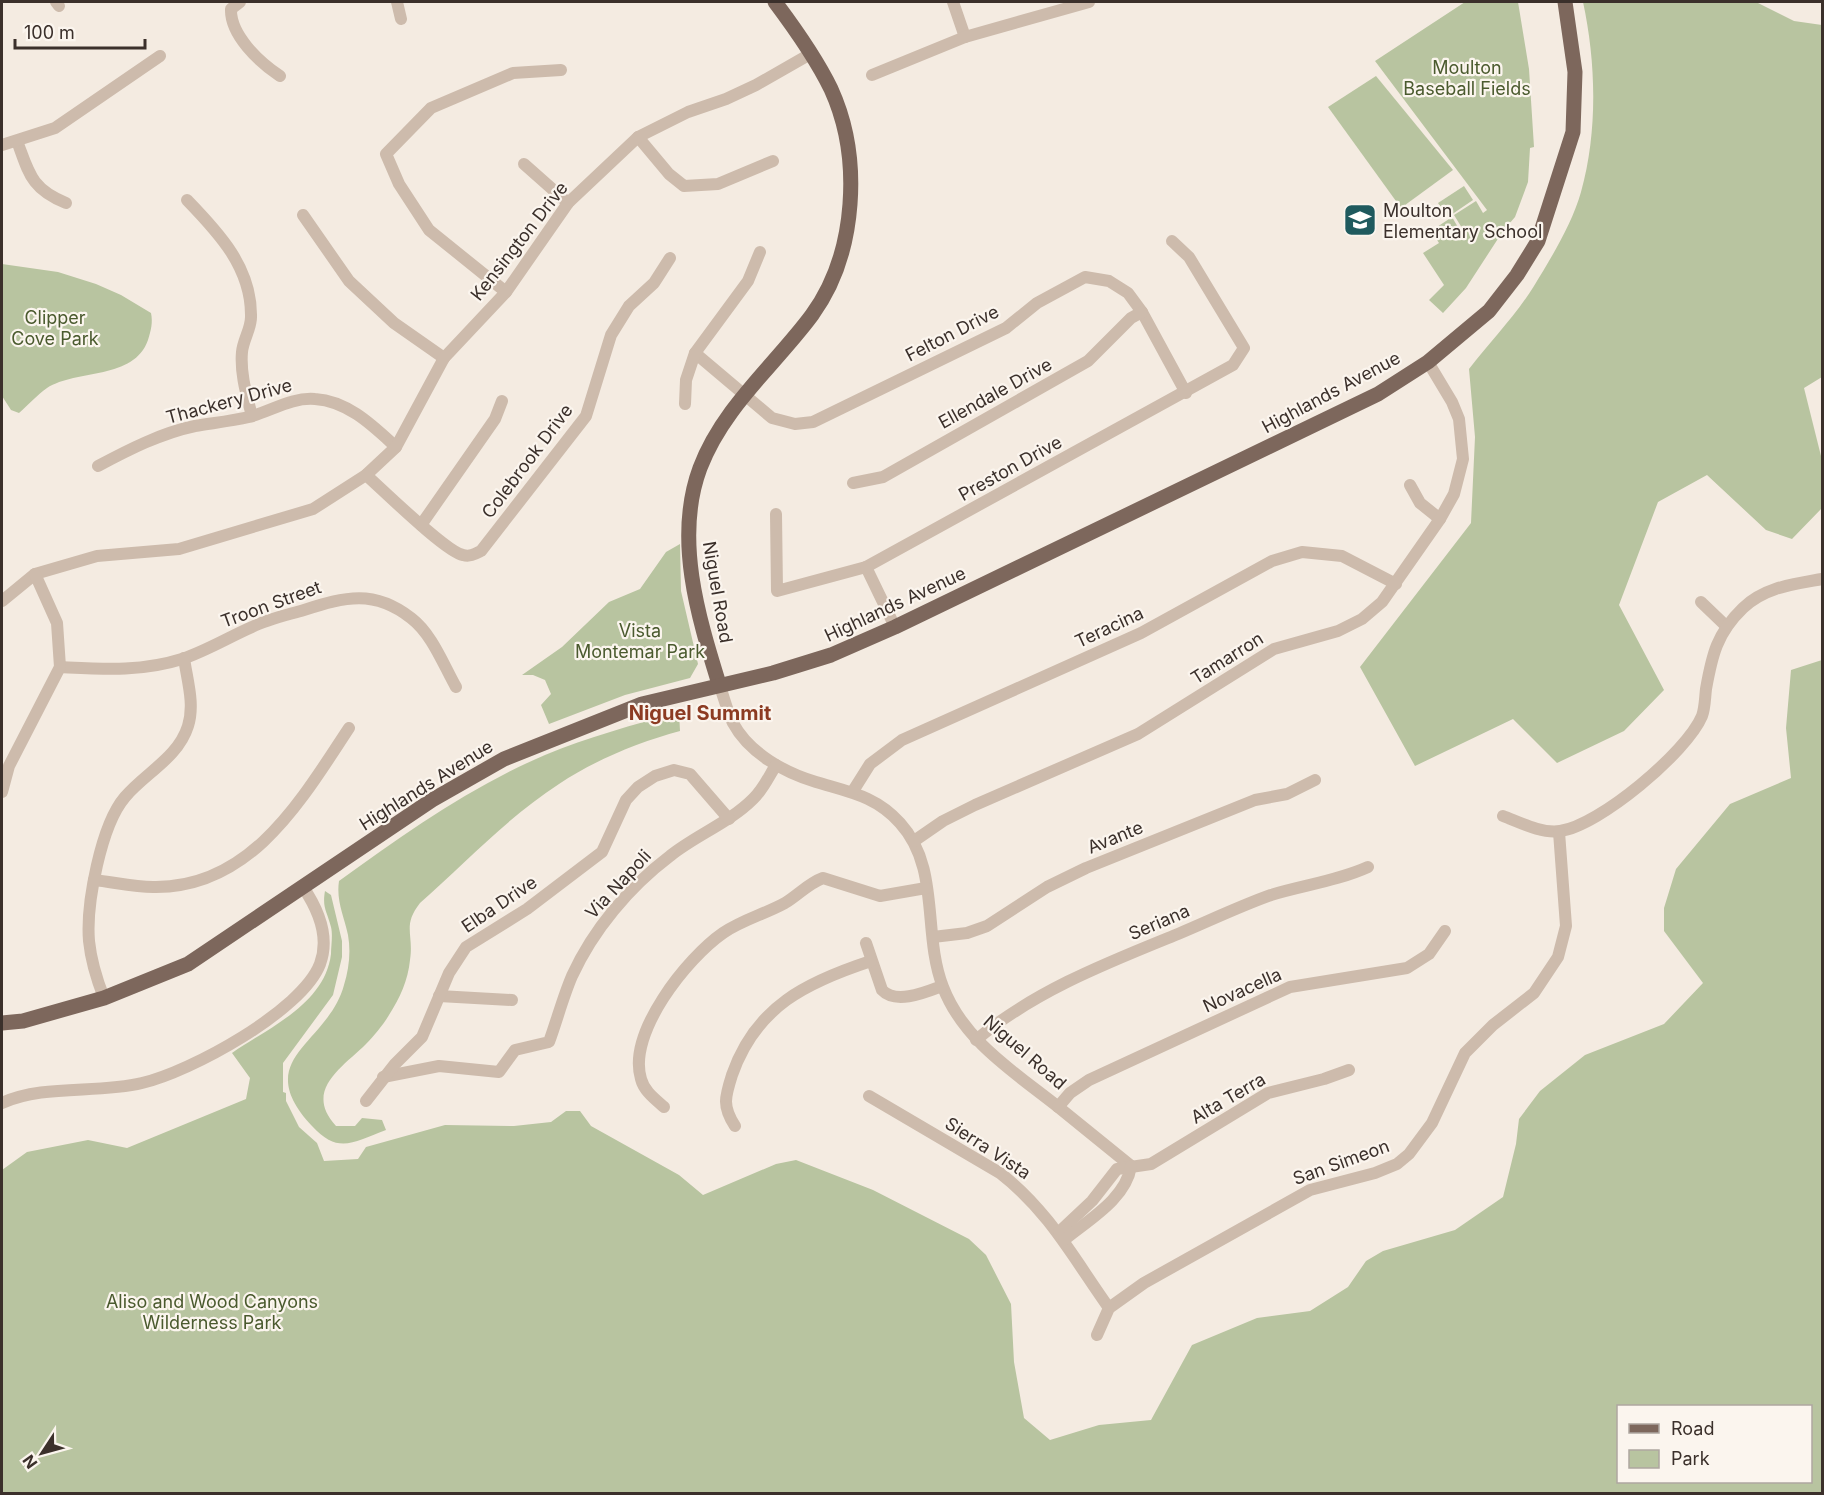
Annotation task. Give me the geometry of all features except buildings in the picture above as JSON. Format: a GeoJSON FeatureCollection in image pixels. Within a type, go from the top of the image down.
{"type":"FeatureCollection","features":[{"type":"Feature","properties":{"kind":"main road","name":"Niguel Road"},"geometry":{"type":"LineString","coordinates":[[719,684],[701,627],[688,541],[693,495],[700,468],[712,441],[743,396],[813,314],[830,283],[849,221],[850,191],[845,130],[831,91],[812,52],[775,2]]}},
{"type":"Feature","properties":{"kind":"main road","name":"Highlands Avenue"},"geometry":{"type":"LineString","coordinates":[[2,1023],[23,1021],[104,998],[188,964],[432,800],[504,759],[642,705],[719,684],[773,673],[831,655],[896,627],[1368,399],[1428,362],[1489,311],[1517,275],[1538,241],[1573,132],[1575,72],[1565,2]]}},
{"type":"Feature","properties":{"kind":"street"},"geometry":{"type":"LineString","coordinates":[[397,2],[401,20]]}},
{"type":"Feature","properties":{"kind":"street"},"geometry":{"type":"LineString","coordinates":[[952,2],[965,37]]}},
{"type":"Feature","properties":{"kind":"street"},"geometry":{"type":"LineString","coordinates":[[872,75],[965,37],[1089,2]]}},
{"type":"Feature","properties":{"kind":"street"},"geometry":{"type":"LineString","coordinates":[[235,5],[230,21],[260,63],[280,76]]}},
{"type":"Feature","properties":{"kind":"street","name":"Kensington Drive"},"geometry":{"type":"LineString","coordinates":[[2,601],[35,574],[97,556],[190,546],[312,509],[366,475],[396,447],[444,358],[506,292],[568,203],[638,137],[688,112],[726,99],[756,85],[812,52]]}},
{"type":"Feature","properties":{"kind":"street"},"geometry":{"type":"LineString","coordinates":[[2,145],[55,128],[160,56]]}},
{"type":"Feature","properties":{"kind":"street"},"geometry":{"type":"LineString","coordinates":[[506,292],[429,230],[399,184],[386,154],[431,108],[513,73],[561,70]]}},
{"type":"Feature","properties":{"kind":"street"},"geometry":{"type":"LineString","coordinates":[[638,137],[669,174],[684,186],[718,184],[773,161]]}},
{"type":"Feature","properties":{"kind":"street"},"geometry":{"type":"LineString","coordinates":[[17,141],[33,182],[47,196],[66,203]]}},
{"type":"Feature","properties":{"kind":"street"},"geometry":{"type":"LineString","coordinates":[[524,164],[568,203]]}},
{"type":"Feature","properties":{"kind":"street"},"geometry":{"type":"LineString","coordinates":[[187,200],[221,236],[249,284],[251,319],[242,352],[244,385],[252,416]]}},
{"type":"Feature","properties":{"kind":"street"},"geometry":{"type":"LineString","coordinates":[[303,215],[350,281],[394,323],[444,358]]}},
{"type":"Feature","properties":{"kind":"street","name":"Preston Drive"},"geometry":{"type":"LineString","coordinates":[[776,514],[777,591],[866,567],[1186,393],[1233,365],[1244,348],[1189,257],[1173,241]]}},
{"type":"Feature","properties":{"kind":"street"},"geometry":{"type":"LineString","coordinates":[[685,404],[686,380],[695,353],[748,280],[760,252]]}},
{"type":"Feature","properties":{"kind":"street","name":"Colebrook Drive"},"geometry":{"type":"LineString","coordinates":[[421,525],[461,555],[471,556],[481,551],[586,416],[610,335],[629,306],[654,283],[670,258]]}},
{"type":"Feature","properties":{"kind":"street","name":"Felton Drive"},"geometry":{"type":"LineString","coordinates":[[695,353],[743,396],[772,418],[795,424],[813,422],[1006,328],[1037,303],[1085,277],[1109,281],[1128,293],[1142,312],[1186,393]]}},
{"type":"Feature","properties":{"kind":"street","name":"Ellendale Drive"},"geometry":{"type":"LineString","coordinates":[[853,483],[883,477],[1088,361],[1131,318],[1142,312]]}},
{"type":"Feature","properties":{"kind":"street","name":"Tamarron"},"geometry":{"type":"LineString","coordinates":[[914,841],[943,821],[975,805],[1138,734],[1274,648],[1338,631],[1362,620],[1396,584],[1440,519],[1459,479],[1463,438],[1452,402],[1428,362]]}},
{"type":"Feature","properties":{"kind":"street","name":"Thackery Drive"},"geometry":{"type":"LineString","coordinates":[[98,466],[139,444],[183,430],[252,416],[293,401],[315,399],[338,404],[359,415],[396,447]]}},
{"type":"Feature","properties":{"kind":"street"},"geometry":{"type":"LineString","coordinates":[[366,475],[421,525],[495,419],[502,401]]}},
{"type":"Feature","properties":{"kind":"street"},"geometry":{"type":"LineString","coordinates":[[1410,485],[1420,503],[1440,519]]}},
{"type":"Feature","properties":{"kind":"street","name":"Teracina"},"geometry":{"type":"LineString","coordinates":[[853,791],[870,764],[902,740],[1141,633],[1272,561],[1302,552],[1342,556],[1396,584]]}},
{"type":"Feature","properties":{"kind":"street"},"geometry":{"type":"LineString","coordinates":[[866,567],[896,627]]}},
{"type":"Feature","properties":{"kind":"street"},"geometry":{"type":"LineString","coordinates":[[2,792],[9,766],[60,667],[57,623],[35,574]]}},
{"type":"Feature","properties":{"kind":"street"},"geometry":{"type":"LineString","coordinates":[[1503,816],[1532,827],[1559,832],[1602,814],[1676,752],[1691,736],[1702,715],[1715,645],[1726,626],[1758,595],[1773,589],[1822,579]]}},
{"type":"Feature","properties":{"kind":"street","name":"Troon Street"},"geometry":{"type":"LineString","coordinates":[[60,667],[121,670],[152,667],[184,658],[254,625],[346,597],[369,598],[386,604],[411,619],[426,635],[456,687]]}},
{"type":"Feature","properties":{"kind":"street"},"geometry":{"type":"LineString","coordinates":[[1701,602],[1726,626]]}},
{"type":"Feature","properties":{"kind":"street"},"geometry":{"type":"LineString","coordinates":[[104,998],[97,979],[89,940],[94,880],[110,820],[125,797],[173,752],[187,728],[192,711],[184,658]]}},
{"type":"Feature","properties":{"kind":"street","name":"Niguel Road"},"geometry":{"type":"LineString","coordinates":[[719,684],[733,722],[743,736],[776,765],[816,782],[853,791],[887,810],[914,841],[923,862],[942,986],[956,1012],[976,1040],[1131,1166]]}},
{"type":"Feature","properties":{"kind":"street"},"geometry":{"type":"LineString","coordinates":[[94,880],[152,887],[179,886],[227,870],[249,855],[285,820],[349,728]]}},
{"type":"Feature","properties":{"kind":"street","name":"Via Napoli"},"geometry":{"type":"LineString","coordinates":[[383,1077],[439,1066],[499,1072],[515,1050],[549,1042],[572,977],[593,937],[608,918],[628,894],[670,855],[729,819],[755,797],[776,765]]}},
{"type":"Feature","properties":{"kind":"street","name":"Elba Drive"},"geometry":{"type":"LineString","coordinates":[[366,1101],[383,1077],[423,1037],[456,960],[466,947],[519,914],[602,852],[627,800],[638,787],[654,776],[674,770],[682,771],[690,774],[729,819]]}},
{"type":"Feature","properties":{"kind":"street","name":"Avante"},"geometry":{"type":"LineString","coordinates":[[933,937],[967,933],[987,926],[1047,887],[1086,868],[1255,800],[1287,794],[1315,780]]}},
{"type":"Feature","properties":{"kind":"street","name":"San Simeon"},"geometry":{"type":"LineString","coordinates":[[1109,1308],[1144,1283],[1310,1190],[1375,1173],[1397,1164],[1409,1154],[1432,1123],[1466,1053],[1493,1025],[1534,993],[1558,957],[1566,926],[1559,832]]}},
{"type":"Feature","properties":{"kind":"street","name":"Seriana"},"geometry":{"type":"LineString","coordinates":[[976,1040],[1002,1019],[1093,969],[1269,896],[1311,883],[1343,878],[1368,867]]}},
{"type":"Feature","properties":{"kind":"street"},"geometry":{"type":"LineString","coordinates":[[664,1107],[647,1090],[641,1079],[638,1062],[641,1046],[651,1022],[680,976],[718,937],[784,903],[823,878],[880,896],[926,888]]}},
{"type":"Feature","properties":{"kind":"street"},"geometry":{"type":"LineString","coordinates":[[2,1103],[36,1094],[112,1089],[143,1083],[218,1052],[291,1002],[310,984],[321,963],[324,942],[322,925],[314,902],[303,887]]}},
{"type":"Feature","properties":{"kind":"street","name":"Novacella"},"geometry":{"type":"LineString","coordinates":[[1058,1107],[1070,1093],[1089,1080],[1290,987],[1407,968],[1429,954],[1445,931]]}},
{"type":"Feature","properties":{"kind":"street"},"geometry":{"type":"LineString","coordinates":[[866,943],[887,995],[895,997],[917,994],[942,986]]}},
{"type":"Feature","properties":{"kind":"street"},"geometry":{"type":"LineString","coordinates":[[735,1126],[726,1111],[726,1093],[742,1052],[759,1026],[779,1005],[803,988],[824,976],[871,960]]}},
{"type":"Feature","properties":{"kind":"street"},"geometry":{"type":"LineString","coordinates":[[439,996],[512,1000]]}},
{"type":"Feature","properties":{"kind":"street","name":"Alta Terra"},"geometry":{"type":"LineString","coordinates":[[1131,1166],[1138,1168],[1152,1164],[1268,1093],[1333,1077],[1349,1070]]}},
{"type":"Feature","properties":{"kind":"street","name":"Sierra Vista"},"geometry":{"type":"LineString","coordinates":[[869,1096],[1000,1173],[1036,1204],[1061,1236],[1109,1308]]}},
{"type":"Feature","properties":{"kind":"street"},"geometry":{"type":"LineString","coordinates":[[1061,1236],[1114,1198],[1129,1180],[1131,1166]]}},
{"type":"Feature","properties":{"kind":"street"},"geometry":{"type":"LineString","coordinates":[[1097,1335],[1109,1308]]}},
{"type":"Feature","properties":{"kind":"green space","name":"Moulton Baseball Fields"},"geometry":{"type":"Polygon","coordinates":[[[1465,2],[1518,2],[1529,69],[1534,147],[1530,148],[1528,182],[1515,217],[1503,231],[1466,288],[1443,313],[1429,300],[1444,285],[1423,253],[1439,243],[1431,231],[1452,217],[1459,229],[1462,228],[1454,215],[1476,201],[1483,213],[1487,210],[1375,61],[1465,2]]]}},
{"type":"Feature","properties":{"kind":"green space"},"geometry":{"type":"Polygon","coordinates":[[[1583,2],[1756,2],[1794,21],[1822,25],[1822,377],[1804,388],[1822,460],[1822,508],[1792,539],[1766,530],[1707,475],[1658,502],[1619,605],[1664,690],[1624,731],[1557,763],[1513,719],[1415,766],[1360,667],[1471,523],[1475,437],[1469,369],[1519,307],[1547,264],[1572,216],[1586,169],[1593,121],[1593,72],[1583,2]]]}},
{"type":"Feature","properties":{"kind":"green space"},"geometry":{"type":"Polygon","coordinates":[[[1376,76],[1453,170],[1401,208],[1328,107],[1376,76]]]}},
{"type":"Feature","properties":{"kind":"green space"},"geometry":{"type":"Polygon","coordinates":[[[1464,186],[1473,200],[1448,217],[1438,203],[1464,186]]]}},
{"type":"Feature","properties":{"kind":"green space","name":"Clipper Cove Park"},"geometry":{"type":"Polygon","coordinates":[[[2,264],[58,272],[96,284],[121,295],[151,313],[150,333],[141,353],[131,362],[118,368],[59,382],[43,391],[19,413],[11,410],[2,396],[2,264]]]}},
{"type":"Feature","properties":{"kind":"green space","name":"Vista Montemar Park"},"geometry":{"type":"Polygon","coordinates":[[[680,544],[681,591],[698,664],[690,678],[625,695],[549,724],[541,705],[551,694],[545,680],[533,675],[522,675],[562,647],[609,602],[640,589],[666,552],[680,544]]]}},
{"type":"Feature","properties":{"kind":"green space","name":"Aliso and Wood Canyons Wilderness Park"},"geometry":{"type":"Polygon","coordinates":[[[1822,660],[1822,1493],[2,1493],[2,1170],[27,1152],[88,1140],[127,1148],[246,1099],[250,1078],[232,1053],[278,1024],[307,1001],[326,972],[331,954],[332,933],[325,906],[325,891],[331,895],[342,941],[342,957],[333,995],[283,1063],[283,1092],[286,1093],[286,1101],[299,1127],[317,1143],[324,1161],[358,1159],[366,1147],[445,1125],[514,1126],[551,1122],[566,1111],[580,1111],[591,1126],[679,1175],[703,1195],[776,1164],[796,1160],[873,1190],[969,1239],[986,1255],[1011,1304],[1014,1362],[1024,1418],[1050,1440],[1099,1425],[1151,1420],[1192,1345],[1257,1318],[1310,1311],[1348,1287],[1366,1261],[1383,1251],[1455,1230],[1503,1197],[1516,1144],[1519,1119],[1540,1091],[1585,1055],[1664,1024],[1703,983],[1664,931],[1664,908],[1676,869],[1730,804],[1791,778],[1786,728],[1791,670],[1822,660]]]}},
{"type":"Feature","properties":{"kind":"green space"},"geometry":{"type":"Polygon","coordinates":[[[679,712],[680,731],[618,753],[587,767],[559,784],[504,826],[420,903],[411,918],[409,967],[397,1002],[378,1030],[330,1080],[325,1090],[324,1101],[327,1113],[336,1126],[355,1126],[362,1118],[382,1120],[386,1130],[347,1143],[330,1141],[322,1135],[312,1126],[295,1103],[288,1084],[290,1067],[298,1052],[335,1005],[346,979],[349,948],[339,902],[339,881],[438,812],[517,768],[578,743],[679,712]]]}},
{"type":"Feature","properties":{"kind":"place","name":"Moulton Elementary School"},"geometry":{"type":"Point","coordinates":[1360,220]}},
{"type":"Feature","properties":{"kind":"district","name":"Niguel Summit"},"geometry":{"type":"Point","coordinates":[700,713]}}]}
